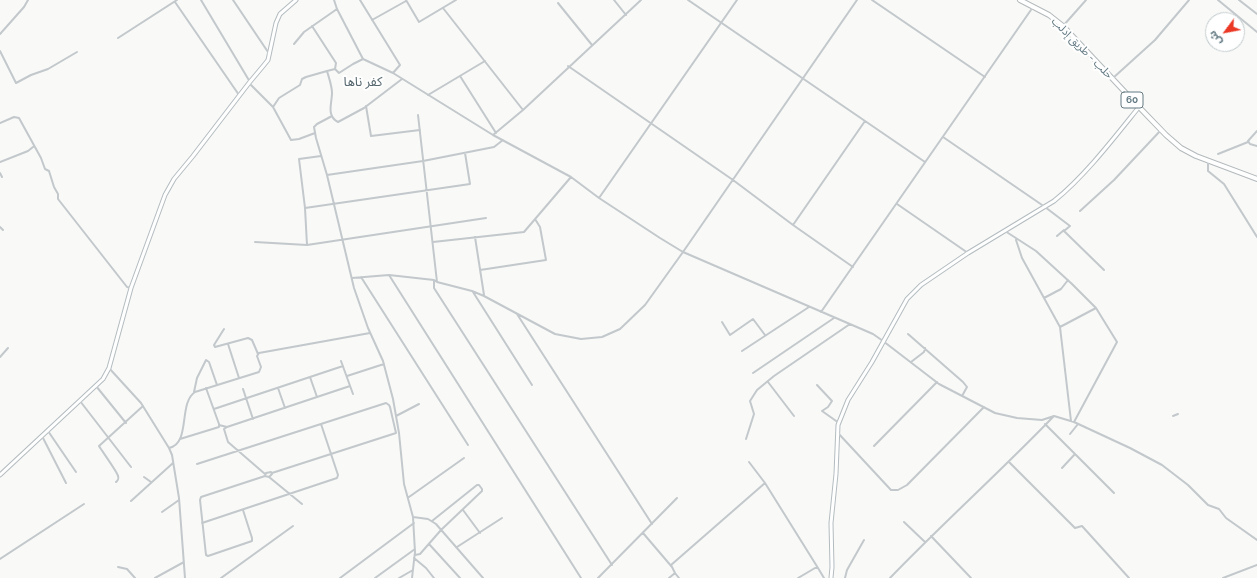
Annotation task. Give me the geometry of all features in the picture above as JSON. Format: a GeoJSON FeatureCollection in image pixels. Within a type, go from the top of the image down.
{"type":"FeatureCollection","features":[{"type":"Feature","properties":{"kind":"highway","name":"حلب - طريق إدلب"},"geometry":{"type":"LineString","coordinates":[[1020,0],[1049,15],[1063,26],[1161,130],[1181,148],[1208,161],[1257,179]]}},
{"type":"Feature","properties":{"kind":"street"},"geometry":{"type":"LineString","coordinates":[[0,34],[24,7],[28,0]]}},
{"type":"Feature","properties":{"kind":"street"},"geometry":{"type":"LineString","coordinates":[[201,0],[249,82],[273,107],[291,140],[299,139],[315,133]]}},
{"type":"Feature","properties":{"kind":"street"},"geometry":{"type":"LineString","coordinates":[[233,0],[268,52],[268,60]]}},
{"type":"Feature","properties":{"kind":"street"},"geometry":{"type":"LineString","coordinates":[[0,475],[96,386],[110,368],[131,288],[150,233],[170,184],[249,82],[268,60],[276,23],[280,14],[296,0]]}},
{"type":"Feature","properties":{"kind":"street"},"geometry":{"type":"LineString","coordinates":[[334,0],[363,59],[393,73],[493,135],[571,177],[599,198],[683,252],[873,334],[938,382],[995,413],[1017,418],[1042,420],[1054,416],[1073,421],[1130,448],[1162,466],[1188,485],[1208,506],[1219,509],[1226,518],[1257,540]]}},
{"type":"Feature","properties":{"kind":"street"},"geometry":{"type":"LineString","coordinates":[[360,0],[400,65],[393,73]]}},
{"type":"Feature","properties":{"kind":"street"},"geometry":{"type":"LineString","coordinates":[[372,20],[406,0],[419,22],[456,0]]}},
{"type":"Feature","properties":{"kind":"street"},"geometry":{"type":"LineString","coordinates":[[614,0],[626,15]]}},
{"type":"Feature","properties":{"kind":"street"},"geometry":{"type":"LineString","coordinates":[[493,135],[523,110],[568,66],[641,0]]}},
{"type":"Feature","properties":{"kind":"street"},"geometry":{"type":"LineString","coordinates":[[688,0],[925,162]]}},
{"type":"Feature","properties":{"kind":"street"},"geometry":{"type":"LineString","coordinates":[[599,198],[737,0]]}},
{"type":"Feature","properties":{"kind":"street"},"geometry":{"type":"LineString","coordinates":[[352,278],[389,275],[434,280],[484,296],[555,334],[581,339],[602,337],[620,329],[644,305],[683,252],[804,79],[857,0]]}},
{"type":"Feature","properties":{"kind":"street"},"geometry":{"type":"LineString","coordinates":[[872,0],[985,77]]}},
{"type":"Feature","properties":{"kind":"street"},"geometry":{"type":"LineString","coordinates":[[1063,26],[1086,0]]}},
{"type":"Feature","properties":{"kind":"street"},"geometry":{"type":"LineString","coordinates":[[1112,78],[1154,40],[1189,0]]}},
{"type":"Feature","properties":{"kind":"street"},"geometry":{"type":"LineString","coordinates":[[1218,0],[1257,32]]}},
{"type":"Feature","properties":{"kind":"street"},"geometry":{"type":"LineString","coordinates":[[1239,0],[1257,14]]}},
{"type":"Feature","properties":{"kind":"street"},"geometry":{"type":"LineString","coordinates":[[118,38],[176,1],[239,95]]}},
{"type":"Feature","properties":{"kind":"street"},"geometry":{"type":"LineString","coordinates":[[558,3],[592,45]]}},
{"type":"Feature","properties":{"kind":"street"},"geometry":{"type":"LineString","coordinates":[[821,312],[944,137],[1033,6]]}},
{"type":"Feature","properties":{"kind":"street"},"geometry":{"type":"LineString","coordinates":[[294,44],[300,35],[337,8]]}},
{"type":"Feature","properties":{"kind":"street"},"geometry":{"type":"LineString","coordinates":[[443,8],[523,110]]}},
{"type":"Feature","properties":{"kind":"street"},"geometry":{"type":"LineString","coordinates":[[312,26],[336,62],[335,69]]}},
{"type":"Feature","properties":{"kind":"street"},"geometry":{"type":"LineString","coordinates":[[0,51],[16,83],[31,75],[48,69],[76,52]]}},
{"type":"Feature","properties":{"kind":"street"},"geometry":{"type":"LineString","coordinates":[[335,69],[339,73],[352,64],[363,59]]}},
{"type":"Feature","properties":{"kind":"street"},"geometry":{"type":"LineString","coordinates":[[428,95],[485,61]]}},
{"type":"Feature","properties":{"kind":"street"},"geometry":{"type":"LineString","coordinates":[[568,66],[733,180],[793,225],[853,267]]}},
{"type":"Feature","properties":{"kind":"street"},"geometry":{"type":"LineString","coordinates":[[273,107],[278,98],[300,85],[302,79],[335,69]]}},
{"type":"Feature","properties":{"kind":"street"},"geometry":{"type":"LineString","coordinates":[[327,71],[332,92],[330,109],[332,116],[338,122],[366,106],[402,79]]}},
{"type":"Feature","properties":{"kind":"street"},"geometry":{"type":"LineString","coordinates":[[460,76],[496,133]]}},
{"type":"Feature","properties":{"kind":"street"},"geometry":{"type":"LineString","coordinates":[[366,106],[371,136],[420,130]]}},
{"type":"Feature","properties":{"kind":"street"},"geometry":{"type":"LineString","coordinates":[[831,578],[831,523],[839,423],[848,400],[872,362],[907,299],[912,293],[968,253],[1004,230],[1045,207],[1064,193],[1112,140],[1139,107]]}},
{"type":"Feature","properties":{"kind":"street"},"geometry":{"type":"LineString","coordinates":[[418,115],[437,282]]}},
{"type":"Feature","properties":{"kind":"street"},"geometry":{"type":"LineString","coordinates":[[332,116],[317,124],[314,127],[315,133],[327,175],[354,288],[370,333],[384,364],[396,416],[403,479],[414,522],[415,549],[412,578]]}},
{"type":"Feature","properties":{"kind":"street"},"geometry":{"type":"LineString","coordinates":[[0,123],[14,117],[19,118],[45,168],[49,171],[58,194],[58,199],[127,287],[131,288]]}},
{"type":"Feature","properties":{"kind":"street"},"geometry":{"type":"LineString","coordinates":[[793,225],[865,121]]}},
{"type":"Feature","properties":{"kind":"street"},"geometry":{"type":"LineString","coordinates":[[1080,211],[1114,180],[1161,130]]}},
{"type":"Feature","properties":{"kind":"street"},"geometry":{"type":"LineString","coordinates":[[1218,154],[1248,142],[1249,138],[1257,131]]}},
{"type":"Feature","properties":{"kind":"street"},"geometry":{"type":"LineString","coordinates":[[944,137],[1070,226],[1057,236]]}},
{"type":"Feature","properties":{"kind":"street"},"geometry":{"type":"LineString","coordinates":[[327,175],[465,153],[494,147],[503,140]]}},
{"type":"Feature","properties":{"kind":"street"},"geometry":{"type":"LineString","coordinates":[[1248,142],[1257,146]]}},
{"type":"Feature","properties":{"kind":"street"},"geometry":{"type":"LineString","coordinates":[[0,162],[28,151],[34,147]]}},
{"type":"Feature","properties":{"kind":"street"},"geometry":{"type":"LineString","coordinates":[[305,208],[470,184],[465,153]]}},
{"type":"Feature","properties":{"kind":"street"},"geometry":{"type":"LineString","coordinates":[[307,245],[305,208],[299,159],[321,156]]}},
{"type":"Feature","properties":{"kind":"street"},"geometry":{"type":"LineString","coordinates":[[1208,161],[1208,170],[1224,184],[1257,237]]}},
{"type":"Feature","properties":{"kind":"street"},"geometry":{"type":"LineString","coordinates":[[0,173],[2,177]]}},
{"type":"Feature","properties":{"kind":"street"},"geometry":{"type":"LineString","coordinates":[[433,242],[524,232],[571,177]]}},
{"type":"Feature","properties":{"kind":"street"},"geometry":{"type":"LineString","coordinates":[[897,204],[968,253]]}},
{"type":"Feature","properties":{"kind":"street"},"geometry":{"type":"LineString","coordinates":[[255,242],[307,245],[486,218]]}},
{"type":"Feature","properties":{"kind":"street"},"geometry":{"type":"LineString","coordinates":[[480,270],[546,260],[540,227],[535,219]]}},
{"type":"Feature","properties":{"kind":"street"},"geometry":{"type":"LineString","coordinates":[[0,227],[3,230]]}},
{"type":"Feature","properties":{"kind":"street"},"geometry":{"type":"LineString","coordinates":[[1004,230],[1036,251],[1068,280],[1096,308],[1117,342],[1073,421]]}},
{"type":"Feature","properties":{"kind":"street"},"geometry":{"type":"LineString","coordinates":[[1064,230],[1079,247],[1104,270]]}},
{"type":"Feature","properties":{"kind":"street"},"geometry":{"type":"LineString","coordinates":[[475,237],[484,296]]}},
{"type":"Feature","properties":{"kind":"street"},"geometry":{"type":"LineString","coordinates":[[1016,238],[1022,258],[1060,327],[1073,421]]}},
{"type":"Feature","properties":{"kind":"street"},"geometry":{"type":"LineString","coordinates":[[389,275],[581,578]]}},
{"type":"Feature","properties":{"kind":"street"},"geometry":{"type":"LineString","coordinates":[[360,277],[468,444]]}},
{"type":"Feature","properties":{"kind":"street"},"geometry":{"type":"LineString","coordinates":[[434,280],[434,288],[612,566]]}},
{"type":"Feature","properties":{"kind":"street"},"geometry":{"type":"LineString","coordinates":[[1044,298],[1061,289],[1068,280]]}},
{"type":"Feature","properties":{"kind":"street"},"geometry":{"type":"LineString","coordinates":[[472,291],[532,385]]}},
{"type":"Feature","properties":{"kind":"street"},"geometry":{"type":"LineString","coordinates":[[742,351],[808,307]]}},
{"type":"Feature","properties":{"kind":"street"},"geometry":{"type":"LineString","coordinates":[[1060,327],[1096,308]]}},
{"type":"Feature","properties":{"kind":"street"},"geometry":{"type":"LineString","coordinates":[[516,313],[652,524]]}},
{"type":"Feature","properties":{"kind":"street"},"geometry":{"type":"LineString","coordinates":[[753,373],[834,318]]}},
{"type":"Feature","properties":{"kind":"street"},"geometry":{"type":"LineString","coordinates":[[722,322],[730,335],[754,319],[765,336]]}},
{"type":"Feature","properties":{"kind":"street"},"geometry":{"type":"LineString","coordinates":[[746,438],[754,414],[750,401],[758,390],[850,324]]}},
{"type":"Feature","properties":{"kind":"street"},"geometry":{"type":"LineString","coordinates":[[169,448],[176,446],[180,439],[190,396],[194,392],[258,372],[260,370],[261,367],[257,356],[258,354],[252,340],[248,338],[216,347],[214,346],[224,328]]}},
{"type":"Feature","properties":{"kind":"street"},"geometry":{"type":"LineString","coordinates":[[258,354],[260,352],[370,333]]}},
{"type":"Feature","properties":{"kind":"street"},"geometry":{"type":"LineString","coordinates":[[908,334],[967,387],[962,396]]}},
{"type":"Feature","properties":{"kind":"street"},"geometry":{"type":"LineString","coordinates":[[228,344],[239,378]]}},
{"type":"Feature","properties":{"kind":"street"},"geometry":{"type":"LineString","coordinates":[[0,356],[8,348]]}},
{"type":"Feature","properties":{"kind":"street"},"geometry":{"type":"LineString","coordinates":[[911,362],[924,352],[925,348]]}},
{"type":"Feature","properties":{"kind":"street"},"geometry":{"type":"LineString","coordinates":[[194,392],[197,378],[206,360],[210,362],[217,385]]}},
{"type":"Feature","properties":{"kind":"street"},"geometry":{"type":"LineString","coordinates":[[341,361],[353,394]]}},
{"type":"Feature","properties":{"kind":"street"},"geometry":{"type":"LineString","coordinates":[[347,376],[384,364]]}},
{"type":"Feature","properties":{"kind":"street"},"geometry":{"type":"LineString","coordinates":[[214,409],[343,366]]}},
{"type":"Feature","properties":{"kind":"street"},"geometry":{"type":"LineString","coordinates":[[110,368],[143,406],[169,448],[173,462],[179,500],[185,578]]}},
{"type":"Feature","properties":{"kind":"street"},"geometry":{"type":"LineString","coordinates":[[310,377],[317,397]]}},
{"type":"Feature","properties":{"kind":"street"},"geometry":{"type":"LineString","coordinates":[[768,382],[794,416]]}},
{"type":"Feature","properties":{"kind":"street"},"geometry":{"type":"LineString","coordinates":[[874,446],[938,382]]}},
{"type":"Feature","properties":{"kind":"street"},"geometry":{"type":"LineString","coordinates":[[817,385],[832,401],[822,411],[839,423]]}},
{"type":"Feature","properties":{"kind":"street"},"geometry":{"type":"LineString","coordinates":[[96,386],[126,423]]}},
{"type":"Feature","properties":{"kind":"street"},"geometry":{"type":"LineString","coordinates":[[302,504],[269,477],[266,478],[265,475],[228,442],[224,429],[350,386]]}},
{"type":"Feature","properties":{"kind":"street"},"geometry":{"type":"LineString","coordinates":[[206,388],[219,425]]}},
{"type":"Feature","properties":{"kind":"street"},"geometry":{"type":"LineString","coordinates":[[278,388],[285,408]]}},
{"type":"Feature","properties":{"kind":"street"},"geometry":{"type":"LineString","coordinates":[[243,390],[253,419]]}},
{"type":"Feature","properties":{"kind":"street"},"geometry":{"type":"LineString","coordinates":[[80,401],[131,467]]}},
{"type":"Feature","properties":{"kind":"street"},"geometry":{"type":"LineString","coordinates":[[197,464],[239,452],[387,403],[390,407],[397,433]]}},
{"type":"Feature","properties":{"kind":"street"},"geometry":{"type":"LineString","coordinates":[[396,416],[419,404]]}},
{"type":"Feature","properties":{"kind":"street"},"geometry":{"type":"LineString","coordinates":[[116,482],[118,475],[108,462],[99,446],[143,406]]}},
{"type":"Feature","properties":{"kind":"street"},"geometry":{"type":"LineString","coordinates":[[838,432],[891,490],[898,490],[907,485],[984,407]]}},
{"type":"Feature","properties":{"kind":"street"},"geometry":{"type":"LineString","coordinates":[[1173,416],[1178,414]]}},
{"type":"Feature","properties":{"kind":"street"},"geometry":{"type":"LineString","coordinates":[[890,578],[931,536],[1010,462],[1054,416]]}},
{"type":"Feature","properties":{"kind":"street"},"geometry":{"type":"LineString","coordinates":[[202,523],[337,478],[338,475],[321,424]]}},
{"type":"Feature","properties":{"kind":"street"},"geometry":{"type":"LineString","coordinates":[[1045,424],[1114,493]]}},
{"type":"Feature","properties":{"kind":"street"},"geometry":{"type":"LineString","coordinates":[[1070,434],[1078,424]]}},
{"type":"Feature","properties":{"kind":"street"},"geometry":{"type":"LineString","coordinates":[[180,439],[217,429],[219,425]]}},
{"type":"Feature","properties":{"kind":"street"},"geometry":{"type":"LineString","coordinates":[[219,425],[228,427]]}},
{"type":"Feature","properties":{"kind":"street"},"geometry":{"type":"LineString","coordinates":[[48,431],[76,472]]}},
{"type":"Feature","properties":{"kind":"street"},"geometry":{"type":"LineString","coordinates":[[243,510],[252,540],[208,556],[205,554],[200,500],[201,497],[271,472],[272,473],[397,433]]}},
{"type":"Feature","properties":{"kind":"street"},"geometry":{"type":"LineString","coordinates":[[42,436],[66,483]]}},
{"type":"Feature","properties":{"kind":"street"},"geometry":{"type":"LineString","coordinates":[[1062,468],[1075,454]]}},
{"type":"Feature","properties":{"kind":"street"},"geometry":{"type":"LineString","coordinates":[[408,497],[464,458]]}},
{"type":"Feature","properties":{"kind":"street"},"geometry":{"type":"LineString","coordinates":[[131,501],[173,462]]}},
{"type":"Feature","properties":{"kind":"street"},"geometry":{"type":"LineString","coordinates":[[749,462],[765,483],[824,578]]}},
{"type":"Feature","properties":{"kind":"street"},"geometry":{"type":"LineString","coordinates":[[1010,462],[1075,528],[1082,526],[1129,578]]}},
{"type":"Feature","properties":{"kind":"street"},"geometry":{"type":"LineString","coordinates":[[269,477],[272,473]]}},
{"type":"Feature","properties":{"kind":"street"},"geometry":{"type":"LineString","coordinates":[[144,478],[151,482]]}},
{"type":"Feature","properties":{"kind":"street"},"geometry":{"type":"LineString","coordinates":[[672,567],[671,565],[765,483]]}},
{"type":"Feature","properties":{"kind":"street"},"geometry":{"type":"LineString","coordinates":[[414,554],[419,555],[441,530],[482,490],[479,485],[432,521]]}},
{"type":"Feature","properties":{"kind":"street"},"geometry":{"type":"LineString","coordinates":[[598,578],[612,566],[678,498]]}},
{"type":"Feature","properties":{"kind":"street"},"geometry":{"type":"LineString","coordinates":[[162,512],[179,500]]}},
{"type":"Feature","properties":{"kind":"street"},"geometry":{"type":"LineString","coordinates":[[0,559],[84,504]]}},
{"type":"Feature","properties":{"kind":"street"},"geometry":{"type":"LineString","coordinates":[[463,509],[480,533]]}},
{"type":"Feature","properties":{"kind":"street"},"geometry":{"type":"LineString","coordinates":[[413,516],[432,521],[457,547],[483,578]]}},
{"type":"Feature","properties":{"kind":"street"},"geometry":{"type":"LineString","coordinates":[[457,547],[502,518]]}},
{"type":"Feature","properties":{"kind":"street"},"geometry":{"type":"LineString","coordinates":[[340,578],[414,522]]}},
{"type":"Feature","properties":{"kind":"street"},"geometry":{"type":"LineString","coordinates":[[904,522],[925,542]]}},
{"type":"Feature","properties":{"kind":"street"},"geometry":{"type":"LineString","coordinates":[[221,578],[293,526]]}},
{"type":"Feature","properties":{"kind":"street"},"geometry":{"type":"LineString","coordinates":[[643,533],[672,567],[674,573],[679,578]]}},
{"type":"Feature","properties":{"kind":"street"},"geometry":{"type":"LineString","coordinates":[[931,536],[971,578]]}},
{"type":"Feature","properties":{"kind":"street"},"geometry":{"type":"LineString","coordinates":[[845,578],[847,570],[864,540]]}},
{"type":"Feature","properties":{"kind":"street"},"geometry":{"type":"LineString","coordinates":[[428,544],[460,578]]}},
{"type":"Feature","properties":{"kind":"street"},"geometry":{"type":"LineString","coordinates":[[375,578],[415,549]]}},
{"type":"Feature","properties":{"kind":"street"},"geometry":{"type":"LineString","coordinates":[[414,558],[422,564],[434,578]]}},
{"type":"Feature","properties":{"kind":"street"},"geometry":{"type":"LineString","coordinates":[[155,578],[184,562]]}},
{"type":"Feature","properties":{"kind":"street"},"geometry":{"type":"LineString","coordinates":[[1223,578],[1257,565]]}},
{"type":"Feature","properties":{"kind":"street"},"geometry":{"type":"LineString","coordinates":[[118,567],[127,568],[135,578]]}},
{"type":"Feature","properties":{"kind":"street"},"geometry":{"type":"LineString","coordinates":[[798,578],[815,568],[818,568]]}},
{"type":"Feature","properties":{"kind":"street"},"geometry":{"type":"LineString","coordinates":[[399,578],[413,570]]}},
{"type":"Feature","properties":{"kind":"street"},"geometry":{"type":"LineString","coordinates":[[669,578],[674,573]]}},
{"type":"Feature","properties":{"kind":"district","name":"كفر ناها"},"geometry":{"type":"Point","coordinates":[363,82]}}]}
